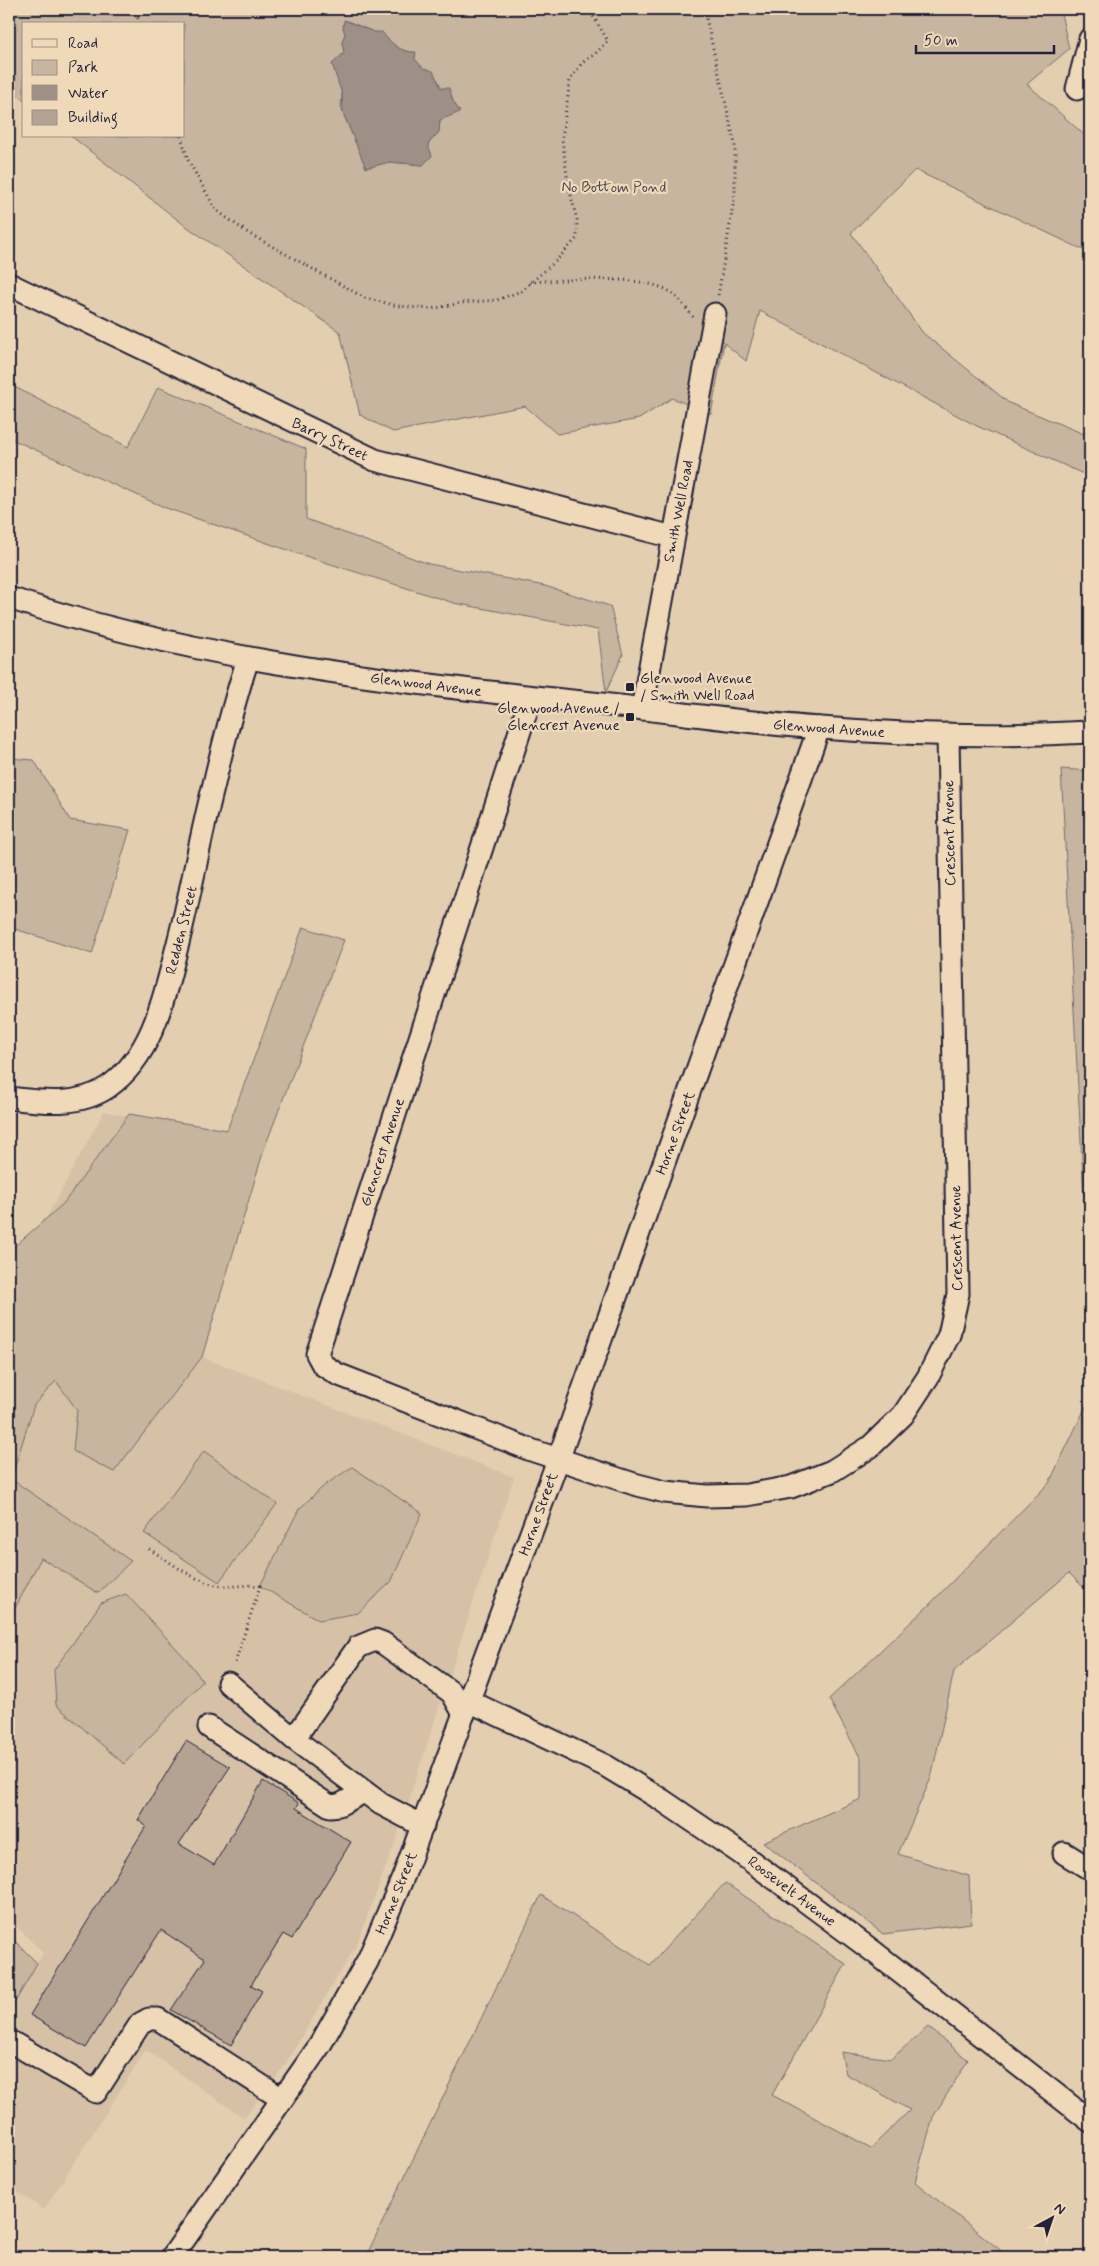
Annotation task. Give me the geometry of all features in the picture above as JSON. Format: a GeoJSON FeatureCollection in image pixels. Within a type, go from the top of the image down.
{"type":"FeatureCollection","features":[{"type":"Feature","properties":{"kind":"street"},"geometry":{"type":"LineString","coordinates":[[1077,89],[1090,39]]}},
{"type":"Feature","properties":{"kind":"street","name":"Barry Street"},"geometry":{"type":"LineString","coordinates":[[9,284],[334,442],[375,460],[673,537]]}},
{"type":"Feature","properties":{"kind":"street","name":"Smith Well Road"},"geometry":{"type":"LineString","coordinates":[[642,709],[715,314]]}},
{"type":"Feature","properties":{"kind":"street","name":"Glenwood Avenue"},"geometry":{"type":"LineString","coordinates":[[9,598],[127,632],[248,659],[342,675],[819,728],[948,734],[1090,732]]}},
{"type":"Feature","properties":{"kind":"street","name":"Redden Street"},"geometry":{"type":"LineString","coordinates":[[9,1098],[43,1102],[66,1101],[87,1097],[107,1088],[123,1075],[147,1040],[163,1000],[185,916],[213,788],[248,659]]}},
{"type":"Feature","properties":{"kind":"street","name":"Glencrest Avenue"},"geometry":{"type":"LineString","coordinates":[[530,697],[317,1354],[323,1365],[337,1374],[558,1460]]}},
{"type":"Feature","properties":{"kind":"street","name":"Horne Street"},"geometry":{"type":"LineString","coordinates":[[172,2257],[320,2045],[360,1976],[404,1875],[558,1460],[819,728]]}},
{"type":"Feature","properties":{"kind":"street","name":"Crescent Avenue"},"geometry":{"type":"LineString","coordinates":[[558,1460],[665,1492],[708,1496],[747,1496],[791,1487],[832,1471],[870,1447],[903,1415],[928,1377],[949,1335],[958,1294],[948,734]]}},
{"type":"Feature","properties":{"kind":"street"},"geometry":{"type":"LineString","coordinates":[[294,1739],[358,1648],[375,1640],[383,1642],[452,1693],[467,1708]]}},
{"type":"Feature","properties":{"kind":"street"},"geometry":{"type":"LineString","coordinates":[[228,1683],[294,1739],[364,1792],[423,1826]]}},
{"type":"Feature","properties":{"kind":"street","name":"Roosevelt Avenue"},"geometry":{"type":"LineString","coordinates":[[467,1708],[606,1766],[662,1800],[732,1847],[874,1952],[1090,2121]]}},
{"type":"Feature","properties":{"kind":"street"},"geometry":{"type":"LineString","coordinates":[[209,1727],[330,1806],[339,1805],[364,1792]]}},
{"type":"Feature","properties":{"kind":"street"},"geometry":{"type":"LineString","coordinates":[[1064,1853],[1090,1869]]}},
{"type":"Feature","properties":{"kind":"street"},"geometry":{"type":"LineString","coordinates":[[13,2043],[96,2092],[140,2024],[158,2019],[282,2099]]}},
{"type":"Feature","properties":{"kind":"path"},"geometry":{"type":"LineString","coordinates":[[133,9],[140,22]]}},
{"type":"Feature","properties":{"kind":"path"},"geometry":{"type":"LineString","coordinates":[[182,138],[188,160],[216,210],[248,233],[365,298],[398,306],[431,309],[461,303],[497,300],[521,291],[556,261],[577,238],[577,220],[568,183],[562,139],[570,80],[582,63],[596,54],[608,41],[589,9]]}},
{"type":"Feature","properties":{"kind":"path"},"geometry":{"type":"LineString","coordinates":[[704,9],[735,144],[735,194],[715,314]]}},
{"type":"Feature","properties":{"kind":"path"},"geometry":{"type":"LineString","coordinates":[[530,282],[625,280],[660,286],[672,293],[711,336]]}},
{"type":"Feature","properties":{"kind":"path"},"geometry":{"type":"LineString","coordinates":[[149,1549],[205,1581],[225,1586],[246,1584],[260,1586],[228,1683]]}},
{"type":"Feature","properties":{"kind":"shaded area"},"geometry":{"type":"Polygon","coordinates":[[[104,1111],[264,1149],[202,1357],[514,1477],[395,1843],[356,1946],[284,2066],[244,2118],[146,2050],[44,2210],[9,2186],[9,2007],[43,1953],[9,1919],[9,1288],[104,1111]]]}},
{"type":"Feature","properties":{"kind":"green space","name":"No Bottom Pond"},"geometry":{"type":"Polygon","coordinates":[[[9,9],[1060,9],[1069,49],[1027,84],[1090,140],[1090,253],[915,170],[851,233],[923,333],[1009,403],[1084,434],[1090,427],[1090,477],[977,426],[760,311],[746,361],[724,343],[711,414],[672,398],[639,419],[557,434],[525,406],[393,432],[360,415],[340,332],[183,224],[74,138],[185,138],[185,22],[22,22],[22,99],[9,89],[9,9]],[[345,20],[345,34],[342,42],[344,53],[339,84],[342,94],[341,108],[366,167],[390,162],[423,165],[428,144],[439,132],[440,120],[453,101],[451,94],[441,88],[438,80],[382,33],[374,32],[345,20]]]}},
{"type":"Feature","properties":{"kind":"green space"},"geometry":{"type":"Polygon","coordinates":[[[9,384],[128,447],[158,387],[306,449],[306,519],[429,564],[545,586],[610,606],[623,655],[606,692],[598,630],[454,603],[299,554],[166,508],[9,438],[9,384]]]}},
{"type":"Feature","properties":{"kind":"green space"},"geometry":{"type":"Polygon","coordinates":[[[9,758],[34,760],[70,820],[130,830],[92,954],[9,927],[9,758]]]}},
{"type":"Feature","properties":{"kind":"green space"},"geometry":{"type":"Polygon","coordinates":[[[1061,769],[1090,771],[1090,1310],[1061,769]]]}},
{"type":"Feature","properties":{"kind":"green space"},"geometry":{"type":"Polygon","coordinates":[[[303,927],[344,940],[264,1149],[202,1357],[114,1472],[73,1451],[77,1410],[56,1381],[34,1405],[11,1479],[131,1561],[98,1593],[41,1558],[9,1620],[9,1251],[63,1204],[129,1114],[227,1130],[303,927]]]}},
{"type":"Feature","properties":{"kind":"green space"},"geometry":{"type":"Polygon","coordinates":[[[1090,1398],[1090,1594],[1069,1573],[954,1671],[931,1778],[898,1854],[969,1876],[971,1923],[883,1934],[763,1842],[861,1799],[861,1759],[829,1699],[928,1606],[1049,1483],[1090,1398]]]}},
{"type":"Feature","properties":{"kind":"green space"},"geometry":{"type":"Polygon","coordinates":[[[204,1451],[277,1504],[219,1582],[144,1533],[204,1451]]]}},
{"type":"Feature","properties":{"kind":"green space"},"geometry":{"type":"Polygon","coordinates":[[[352,1467],[422,1513],[391,1582],[358,1613],[319,1620],[260,1586],[299,1509],[325,1485],[352,1467]]]}},
{"type":"Feature","properties":{"kind":"green space"},"geometry":{"type":"Polygon","coordinates":[[[126,1594],[187,1660],[203,1681],[124,1764],[56,1705],[54,1670],[101,1603],[126,1594]]]}},
{"type":"Feature","properties":{"kind":"green space"},"geometry":{"type":"Polygon","coordinates":[[[725,1883],[846,1964],[772,2095],[871,2148],[910,2110],[846,2074],[841,2052],[891,2059],[928,2027],[968,2060],[933,2117],[915,2182],[1009,2257],[372,2257],[368,2252],[541,1895],[650,1965],[725,1883]]]}},
{"type":"Feature","properties":{"kind":"green space"},"geometry":{"type":"Polygon","coordinates":[[[9,1935],[37,1963],[9,2013],[9,1935]]]}},
{"type":"Feature","properties":{"kind":"water"},"geometry":{"type":"Polygon","coordinates":[[[344,20],[374,32],[382,32],[397,47],[406,51],[416,52],[415,59],[423,68],[433,71],[441,88],[449,88],[453,101],[460,112],[440,120],[439,132],[428,144],[432,156],[423,165],[390,162],[366,168],[343,113],[342,94],[332,64],[344,53],[342,42],[345,34],[343,28],[344,20]]]}},
{"type":"Feature","properties":{"kind":"building"},"geometry":{"type":"Polygon","coordinates":[[[186,1741],[230,1767],[179,1844],[214,1865],[263,1781],[299,1803],[296,1808],[351,1842],[292,1939],[283,1934],[251,1985],[262,1991],[231,2045],[171,2010],[205,1959],[161,1930],[86,2048],[30,2015],[146,1826],[138,1820],[186,1741]]]}},
{"type":"Feature","properties":{"kind":"place","name":"Glenwood Avenue / Smith Well Road"},"geometry":{"type":"Point","coordinates":[630,687]}},
{"type":"Feature","properties":{"kind":"place","name":"Glenwood Avenue / Glencrest Avenue"},"geometry":{"type":"Point","coordinates":[630,717]}}]}
